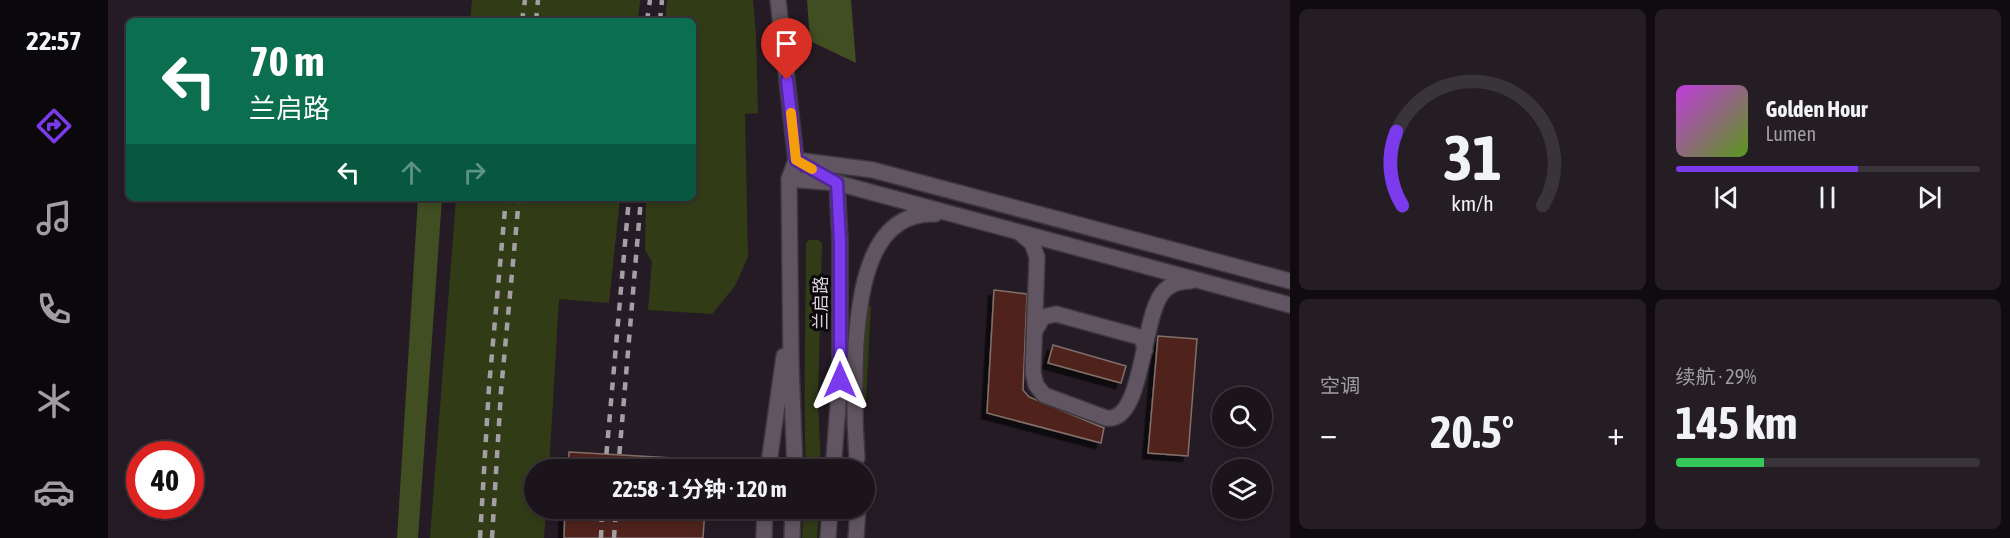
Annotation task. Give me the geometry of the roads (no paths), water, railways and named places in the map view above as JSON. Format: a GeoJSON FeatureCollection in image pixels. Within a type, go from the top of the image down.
{"type":"FeatureCollection","features":[{"type":"Feature","properties":{"kind":"street","name":"兰启路"},"geometry":{"type":"LineString","coordinates":[[778,0],[796,160],[789,179],[795,459]]}},
{"type":"Feature","properties":{"kind":"street"},"geometry":{"type":"LineString","coordinates":[[796,160],[837,183]]}},
{"type":"Feature","properties":{"kind":"street"},"geometry":{"type":"LineString","coordinates":[[796,160],[873,170],[1290,281]]}},
{"type":"Feature","properties":{"kind":"street"},"geometry":{"type":"LineString","coordinates":[[789,179],[837,183],[1290,305]]}},
{"type":"Feature","properties":{"kind":"street","name":"兰启路"},"geometry":{"type":"LineString","coordinates":[[834,459],[840,380],[840,242],[837,183]]}},
{"type":"Feature","properties":{"kind":"street"},"geometry":{"type":"LineString","coordinates":[[857,459],[853,408],[859,308],[872,258],[892,229],[903,220],[927,214],[962,217]]}},
{"type":"Feature","properties":{"kind":"street"},"geometry":{"type":"LineString","coordinates":[[1014,231],[1030,241],[1037,257],[1033,372],[1038,389],[1044,395],[1106,418],[1115,418],[1126,408],[1140,370],[1156,303],[1164,290],[1174,283],[1204,282]]}},
{"type":"Feature","properties":{"kind":"street"},"geometry":{"type":"LineString","coordinates":[[769,459],[790,293]]}},
{"type":"Feature","properties":{"kind":"street"},"geometry":{"type":"LineString","coordinates":[[1035,331],[1042,317],[1056,314],[1140,337],[1144,350]]}},
{"type":"Feature","properties":{"kind":"street"},"geometry":{"type":"LineString","coordinates":[[840,380],[856,459]]}},
{"type":"Feature","properties":{"kind":"street"},"geometry":{"type":"LineString","coordinates":[[764,538],[765,519]]}},
{"type":"Feature","properties":{"kind":"street"},"geometry":{"type":"LineString","coordinates":[[792,538],[793,519]]}},
{"type":"Feature","properties":{"kind":"street"},"geometry":{"type":"LineString","coordinates":[[828,538],[829,519]]}},
{"type":"Feature","properties":{"kind":"street"},"geometry":{"type":"LineString","coordinates":[[856,538],[857,519]]}},
{"type":"Feature","properties":{"kind":"railway"},"geometry":{"type":"LineString","coordinates":[[522,18],[525,0]]}},
{"type":"Feature","properties":{"kind":"railway"},"geometry":{"type":"LineString","coordinates":[[536,18],[538,0]]}},
{"type":"Feature","properties":{"kind":"railway"},"geometry":{"type":"LineString","coordinates":[[647,18],[650,0]]}},
{"type":"Feature","properties":{"kind":"railway"},"geometry":{"type":"LineString","coordinates":[[660,18],[662,0]]}},
{"type":"Feature","properties":{"kind":"railway"},"geometry":{"type":"LineString","coordinates":[[480,538],[489,387],[506,201]]}},
{"type":"Feature","properties":{"kind":"railway"},"geometry":{"type":"LineString","coordinates":[[492,538],[501,391],[519,201]]}},
{"type":"Feature","properties":{"kind":"railway"},"geometry":{"type":"LineString","coordinates":[[606,459],[629,201]]}},
{"type":"Feature","properties":{"kind":"railway"},"geometry":{"type":"LineString","coordinates":[[619,459],[641,201]]}},
{"type":"Feature","properties":{"kind":"railway"},"geometry":{"type":"LineString","coordinates":[[601,538],[602,519]]}},
{"type":"Feature","properties":{"kind":"railway"},"geometry":{"type":"LineString","coordinates":[[614,538],[615,519]]}}]}
